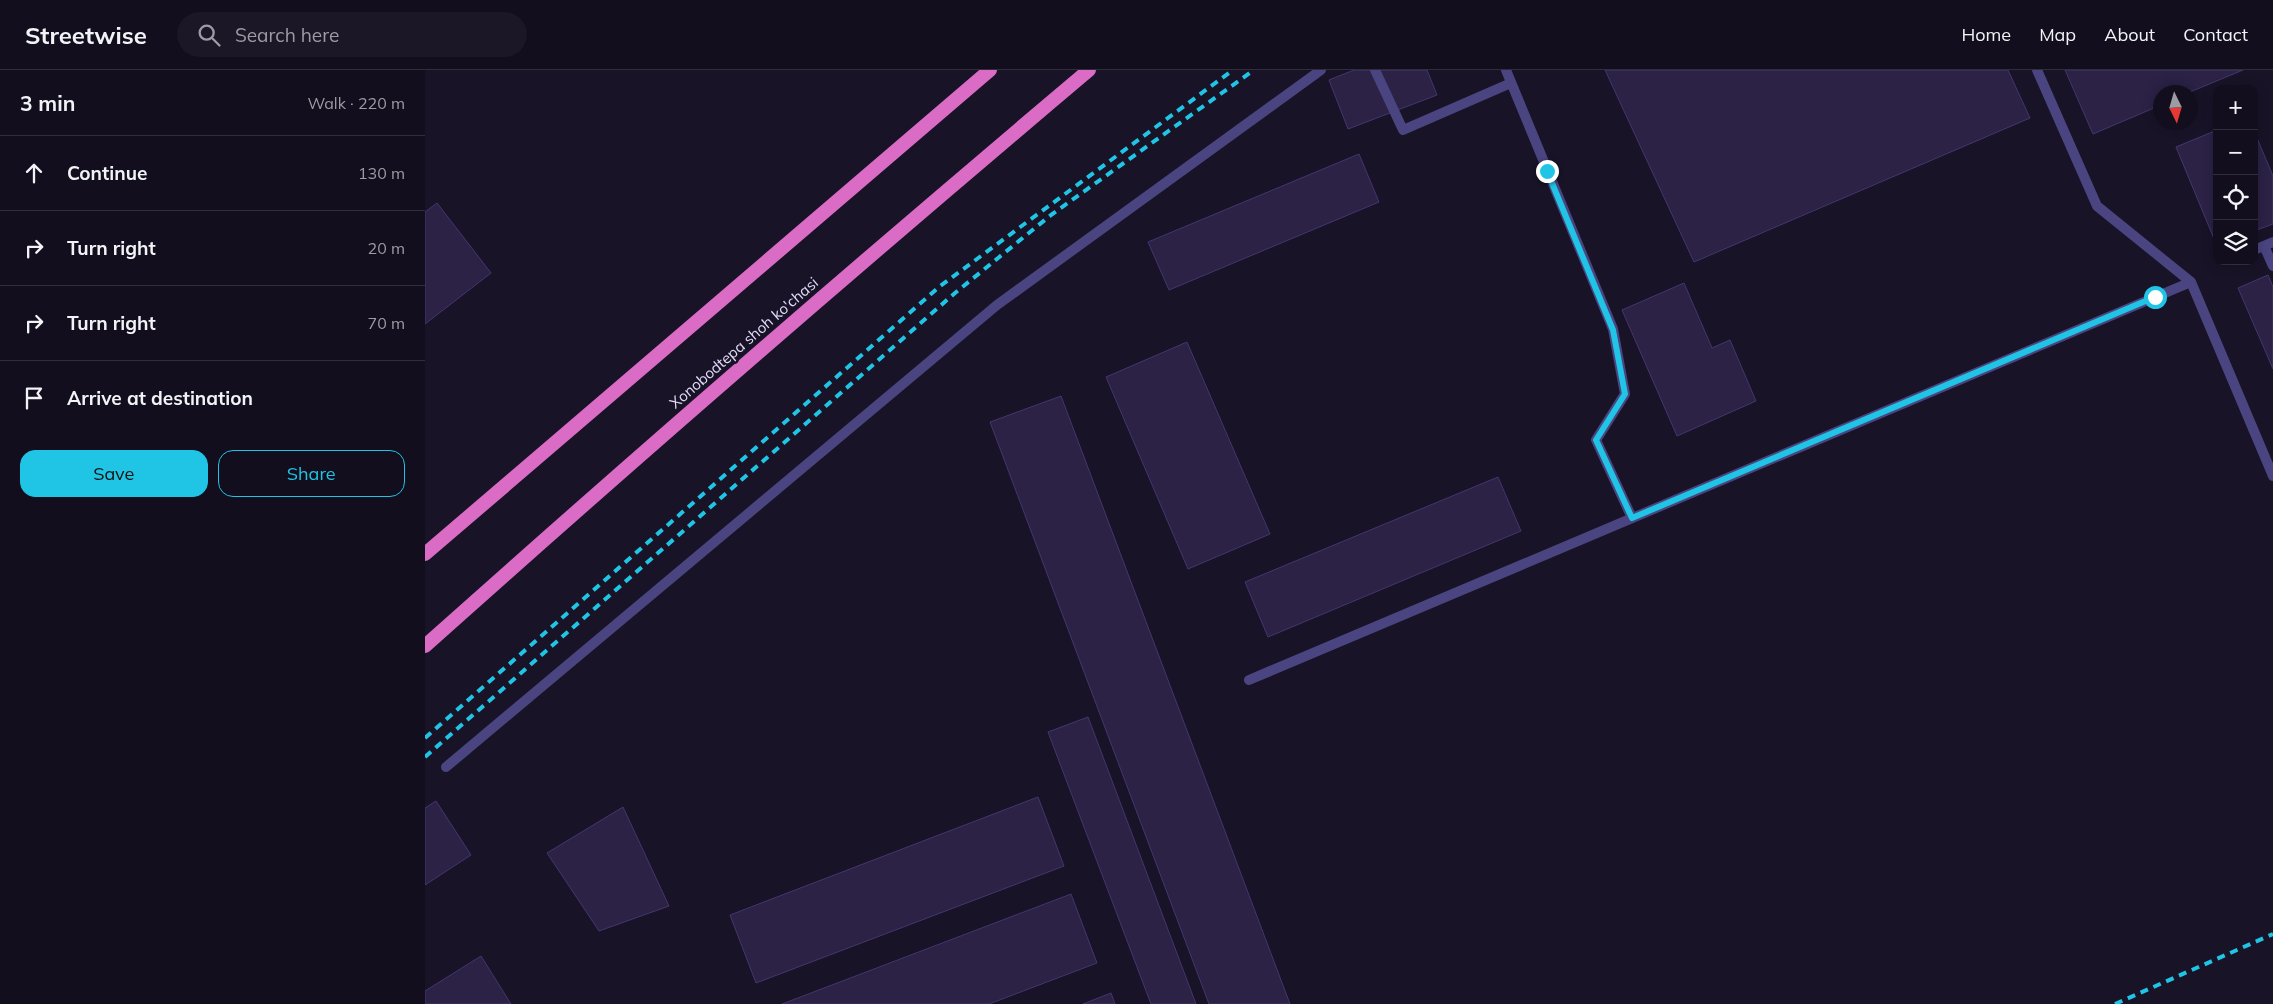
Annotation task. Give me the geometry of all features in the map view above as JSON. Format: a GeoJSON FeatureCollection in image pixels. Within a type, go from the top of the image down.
{"type":"FeatureCollection","features":[{"type":"Feature","properties":{"kind":"highway"},"geometry":{"type":"LineString","coordinates":[[425,554],[990,70]]}},
{"type":"Feature","properties":{"kind":"highway","name":"Xonobodtepa shoh ko'chasi"},"geometry":{"type":"LineString","coordinates":[[425,646],[604,486],[859,263],[1089,70]]}},
{"type":"Feature","properties":{"kind":"lane"},"geometry":{"type":"LineString","coordinates":[[446,767],[997,305],[1321,70]]}},
{"type":"Feature","properties":{"kind":"lane"},"geometry":{"type":"LineString","coordinates":[[1375,70],[1403,130],[1511,83]]}},
{"type":"Feature","properties":{"kind":"lane"},"geometry":{"type":"LineString","coordinates":[[1506,70],[1613,330],[1625,394],[1596,440],[1632,518]]}},
{"type":"Feature","properties":{"kind":"lane"},"geometry":{"type":"LineString","coordinates":[[2037,70],[2097,206],[2191,282],[2273,476]]}},
{"type":"Feature","properties":{"kind":"lane"},"geometry":{"type":"LineString","coordinates":[[2264,246],[2273,266]]}},
{"type":"Feature","properties":{"kind":"lane"},"geometry":{"type":"LineString","coordinates":[[1249,680],[2191,282]]}},
{"type":"Feature","properties":{"kind":"building"},"geometry":{"type":"Polygon","coordinates":[[[1354,70],[1427,70],[1437,95],[1348,129],[1329,80],[1354,70]]]}},
{"type":"Feature","properties":{"kind":"building"},"geometry":{"type":"Polygon","coordinates":[[[1605,70],[2008,70],[2030,118],[1694,262],[1605,70]]]}},
{"type":"Feature","properties":{"kind":"building"},"geometry":{"type":"Polygon","coordinates":[[[2065,70],[2243,70],[2198,89],[2198,85],[2153,85],[2153,108],[2093,134],[2065,70]]]}},
{"type":"Feature","properties":{"kind":"building"},"geometry":{"type":"Polygon","coordinates":[[[2213,132],[2213,236],[2176,147],[2213,132]]]}},
{"type":"Feature","properties":{"kind":"building"},"geometry":{"type":"Polygon","coordinates":[[[2258,140],[2273,176],[2273,224],[2258,230],[2258,140]]]}},
{"type":"Feature","properties":{"kind":"building"},"geometry":{"type":"Polygon","coordinates":[[[1359,154],[1379,202],[1169,290],[1148,242],[1359,154]]]}},
{"type":"Feature","properties":{"kind":"building"},"geometry":{"type":"Polygon","coordinates":[[[437,203],[491,273],[425,324],[425,212],[437,203]]]}},
{"type":"Feature","properties":{"kind":"building"},"geometry":{"type":"Polygon","coordinates":[[[2268,275],[2273,287],[2273,369],[2238,288],[2268,275]]]}},
{"type":"Feature","properties":{"kind":"building"},"geometry":{"type":"Polygon","coordinates":[[[1684,283],[1712,348],[1730,340],[1756,401],[1677,436],[1622,310],[1684,283]]]}},
{"type":"Feature","properties":{"kind":"building"},"geometry":{"type":"Polygon","coordinates":[[[1187,342],[1270,534],[1188,569],[1106,377],[1187,342]]]}},
{"type":"Feature","properties":{"kind":"building"},"geometry":{"type":"Polygon","coordinates":[[[1061,396],[1290,1004],[1209,1004],[990,422],[1061,396]]]}},
{"type":"Feature","properties":{"kind":"building"},"geometry":{"type":"Polygon","coordinates":[[[1498,477],[1521,531],[1268,637],[1245,582],[1498,477]]]}},
{"type":"Feature","properties":{"kind":"building"},"geometry":{"type":"Polygon","coordinates":[[[1088,717],[1196,1004],[1151,1004],[1048,732],[1088,717]]]}},
{"type":"Feature","properties":{"kind":"building"},"geometry":{"type":"Polygon","coordinates":[[[1038,797],[1064,866],[756,983],[730,915],[1038,797]]]}},
{"type":"Feature","properties":{"kind":"building"},"geometry":{"type":"Polygon","coordinates":[[[436,801],[471,855],[425,885],[425,808],[436,801]]]}},
{"type":"Feature","properties":{"kind":"building"},"geometry":{"type":"Polygon","coordinates":[[[623,807],[669,906],[599,931],[547,853],[623,807]]]}},
{"type":"Feature","properties":{"kind":"building"},"geometry":{"type":"Polygon","coordinates":[[[1071,894],[1097,963],[989,1004],[782,1004],[1071,894]]]}},
{"type":"Feature","properties":{"kind":"building"},"geometry":{"type":"Polygon","coordinates":[[[481,956],[511,1004],[425,1004],[425,991],[481,956]]]}},
{"type":"Feature","properties":{"kind":"building"},"geometry":{"type":"Polygon","coordinates":[[[1111,993],[1115,1004],[1083,1004],[1111,993]]]}},
{"type":"Feature","properties":{"kind":"railway"},"geometry":{"type":"LineString","coordinates":[[425,738],[939,287],[1233,70]]}},
{"type":"Feature","properties":{"kind":"railway"},"geometry":{"type":"LineString","coordinates":[[425,757],[955,293],[1051,215],[1254,70]]}},
{"type":"Feature","properties":{"kind":"railway"},"geometry":{"type":"LineString","coordinates":[[2115,1004],[2273,934]]}},
{"type":"Feature","properties":{"kind":"route"},"geometry":{"type":"LineString","coordinates":[[1547,171],[1613,330],[1625,394],[1596,440],[1632,518],[2155,297]]}}]}
